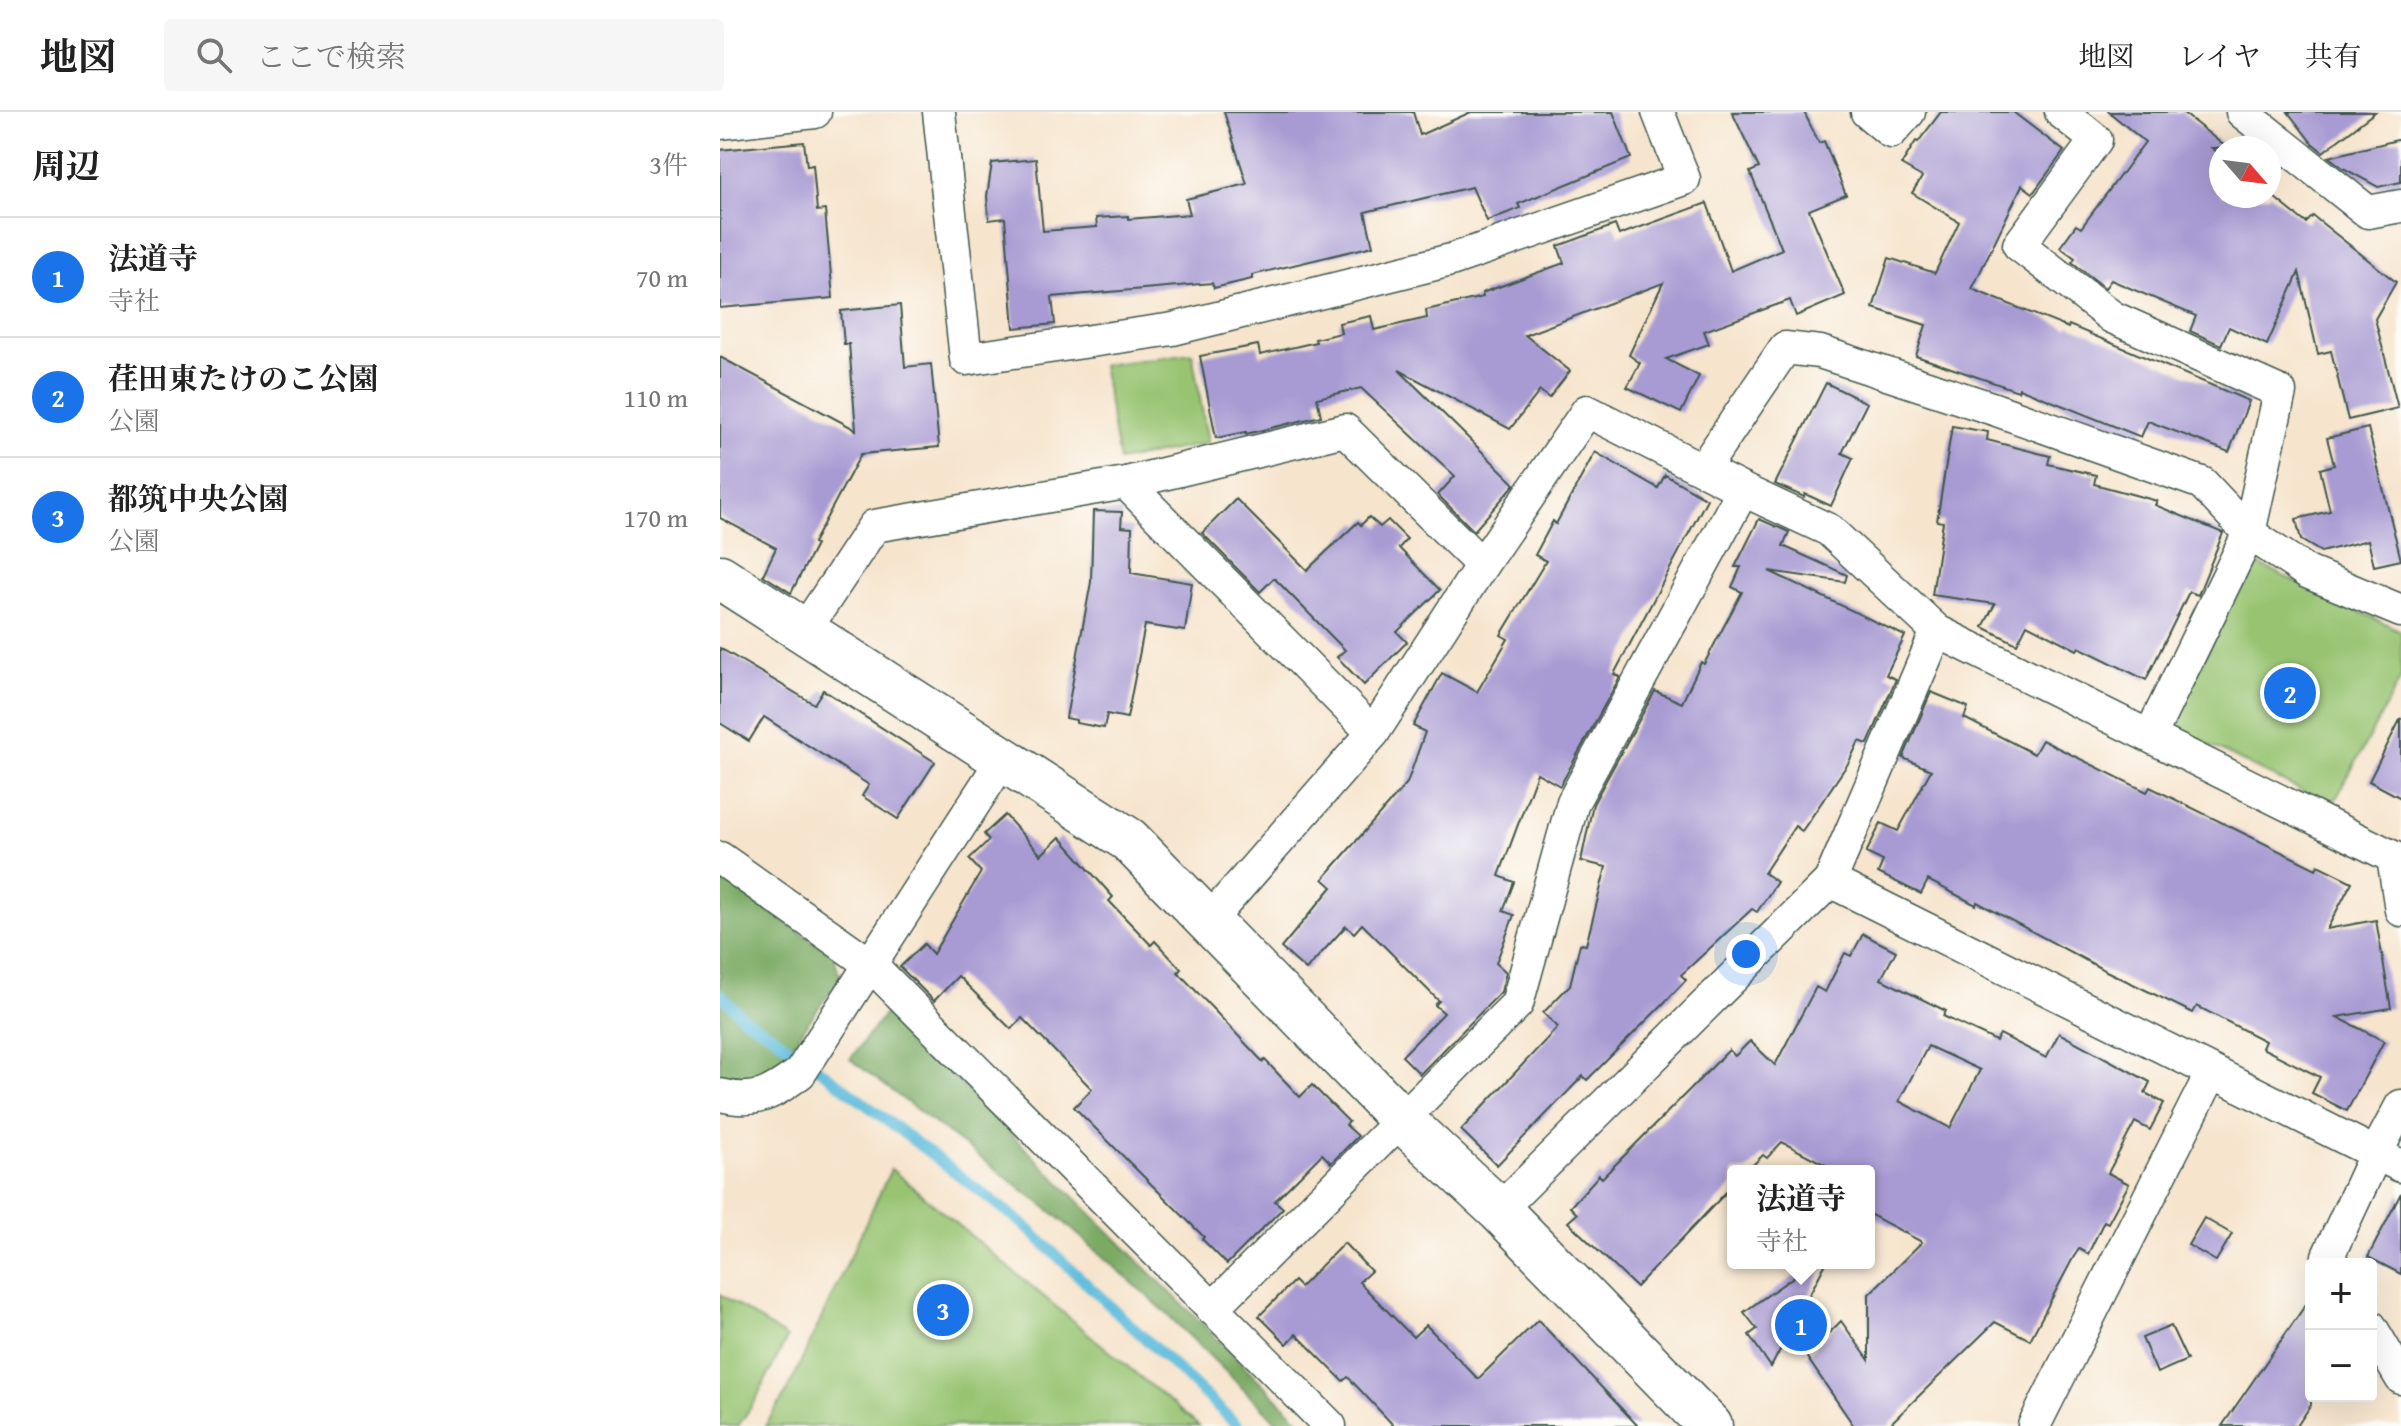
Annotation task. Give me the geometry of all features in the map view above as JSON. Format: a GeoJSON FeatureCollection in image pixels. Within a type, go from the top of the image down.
{"type":"FeatureCollection","features":[{"type":"Feature","properties":{"kind":"street"},"geometry":{"type":"LineString","coordinates":[[720,123],[815,112]]}},
{"type":"Feature","properties":{"kind":"street"},"geometry":{"type":"LineString","coordinates":[[939,112],[966,359],[1173,329],[1451,260],[1684,179],[1658,112]]}},
{"type":"Feature","properties":{"kind":"street"},"geometry":{"type":"LineString","coordinates":[[1867,112],[1891,132],[1909,112]]}},
{"type":"Feature","properties":{"kind":"street"},"geometry":{"type":"LineString","coordinates":[[2061,112],[2096,140],[2019,245],[2112,317],[2280,392],[2249,533],[2150,736]]}},
{"type":"Feature","properties":{"kind":"street"},"geometry":{"type":"LineString","coordinates":[[2242,112],[2368,212],[2401,206]]}},
{"type":"Feature","properties":{"kind":"street"},"geometry":{"type":"LineString","coordinates":[[1703,469],[1785,348],[1820,352],[1994,409],[2202,483],[2249,533],[2307,572],[2401,611]]}},
{"type":"Feature","properties":{"kind":"street"},"geometry":{"type":"LineString","coordinates":[[1207,923],[1373,733],[1587,411],[1829,530],[1937,631],[2393,857],[2401,910]]}},
{"type":"Feature","properties":{"kind":"street"},"geometry":{"type":"LineString","coordinates":[[804,631],[874,526],[1126,483],[1345,430],[1482,565]]}},
{"type":"Feature","properties":{"kind":"street"},"geometry":{"type":"LineString","coordinates":[[1126,483],[1373,733]]}},
{"type":"Feature","properties":{"kind":"street"},"geometry":{"type":"LineString","coordinates":[[1212,1309],[1517,1004],[1573,802],[1743,490]]}},
{"type":"Feature","properties":{"kind":"street"},"geometry":{"type":"LineString","coordinates":[[720,577],[1129,840],[1403,1121],[1499,1210],[1710,1426]]}},
{"type":"Feature","properties":{"kind":"street"},"geometry":{"type":"LineString","coordinates":[[1499,1210],[1830,881],[1937,631]]}},
{"type":"Feature","properties":{"kind":"street"},"geometry":{"type":"LineString","coordinates":[[720,1095],[736,1099],[755,1098],[774,1092],[800,1073],[1003,759]]}},
{"type":"Feature","properties":{"kind":"street"},"geometry":{"type":"LineString","coordinates":[[720,858],[863,976],[1330,1426]]}},
{"type":"Feature","properties":{"kind":"street"},"geometry":{"type":"LineString","coordinates":[[1830,881],[2388,1160]]}},
{"type":"Feature","properties":{"kind":"street"},"geometry":{"type":"LineString","coordinates":[[2034,1426],[2212,1072]]}},
{"type":"Feature","properties":{"kind":"street"},"geometry":{"type":"LineString","coordinates":[[2329,1258],[2388,1160],[2401,1106]]}},
{"type":"Feature","properties":{"kind":"street"},"geometry":{"type":"LineString","coordinates":[[2373,1330],[2401,1378]]}},
{"type":"Feature","properties":{"kind":"green space"},"geometry":{"type":"Polygon","coordinates":[[[1192,353],[1208,443],[1119,461],[1102,365],[1192,353]]]}},
{"type":"Feature","properties":{"kind":"green space"},"geometry":{"type":"Polygon","coordinates":[[[2250,564],[2260,565],[2401,631],[2401,678],[2332,806],[2185,733],[2179,722],[2180,708],[2250,564]]]}},
{"type":"Feature","properties":{"kind":"green space"},"geometry":{"type":"Polygon","coordinates":[[[720,876],[834,956],[840,977],[779,1064],[745,1083],[720,1081],[720,876]]]}},
{"type":"Feature","properties":{"kind":"green space"},"geometry":{"type":"Polygon","coordinates":[[[887,1011],[1305,1426],[1281,1426],[1162,1309],[1056,1215],[850,1059],[887,1011]]]}},
{"type":"Feature","properties":{"kind":"green space"},"geometry":{"type":"Polygon","coordinates":[[[891,1169],[1199,1426],[765,1426],[788,1390],[891,1169]]]}},
{"type":"Feature","properties":{"kind":"green space"},"geometry":{"type":"Polygon","coordinates":[[[720,1294],[787,1338],[755,1401],[738,1426],[720,1426],[720,1294]]]}},
{"type":"Feature","properties":{"kind":"building"},"geometry":{"type":"Polygon","coordinates":[[[1224,112],[1413,112],[1420,135],[1471,112],[1613,112],[1631,158],[1518,204],[1520,208],[1487,221],[1472,187],[1365,212],[1373,246],[1252,275],[1252,279],[1214,288],[1212,283],[1052,297],[1055,324],[1014,328],[1005,218],[989,220],[987,196],[992,163],[1036,159],[1043,231],[1097,227],[1096,218],[1190,214],[1186,199],[1247,184],[1224,112]]]}},
{"type":"Feature","properties":{"kind":"building"},"geometry":{"type":"Polygon","coordinates":[[[1732,112],[1804,112],[1819,143],[1824,141],[1846,195],[1809,210],[1845,295],[1796,316],[1790,300],[1704,331],[1709,344],[1666,359],[1699,376],[1681,413],[1627,387],[1640,363],[1629,355],[1663,283],[1525,335],[1570,371],[1549,398],[1540,391],[1510,429],[1399,370],[1515,484],[1474,531],[1438,495],[1455,476],[1361,388],[1317,398],[1321,416],[1216,438],[1200,356],[1258,345],[1260,355],[1316,342],[1315,339],[1341,333],[1339,323],[1371,316],[1374,330],[1427,318],[1426,310],[1483,297],[1482,293],[1564,263],[1558,246],[1615,225],[1619,235],[1707,203],[1731,271],[1782,249],[1750,172],[1759,168],[1732,112]]]}},
{"type":"Feature","properties":{"kind":"building"},"geometry":{"type":"Polygon","coordinates":[[[1941,112],[2013,112],[2064,151],[2033,193],[2022,185],[1972,289],[2068,328],[2069,325],[2249,401],[2229,452],[2148,421],[2141,437],[2019,388],[2018,391],[1916,356],[1926,325],[1873,308],[1889,258],[1935,273],[1959,222],[1912,193],[1922,177],[1901,165],[1916,141],[1941,112]]]}},
{"type":"Feature","properties":{"kind":"building"},"geometry":{"type":"Polygon","coordinates":[[[2109,112],[2182,112],[2212,136],[2209,136],[2209,208],[2281,208],[2281,203],[2306,223],[2313,216],[2396,282],[2375,319],[2398,408],[2348,420],[2331,351],[2318,354],[2299,272],[2267,345],[2229,327],[2221,345],[2190,331],[2196,316],[2111,280],[2105,288],[2072,262],[2075,258],[2060,247],[2076,225],[2081,228],[2145,142],[2109,112]]]}},
{"type":"Feature","properties":{"kind":"building"},"geometry":{"type":"Polygon","coordinates":[[[2288,112],[2375,112],[2323,152],[2288,112]]]}},
{"type":"Feature","properties":{"kind":"building"},"geometry":{"type":"Polygon","coordinates":[[[2401,139],[2401,182],[2378,187],[2329,157],[2401,139]]]}},
{"type":"Feature","properties":{"kind":"building"},"geometry":{"type":"Polygon","coordinates":[[[804,142],[807,166],[813,165],[817,211],[825,210],[833,298],[720,308],[720,150],[804,142]]]}},
{"type":"Feature","properties":{"kind":"building"},"geometry":{"type":"Polygon","coordinates":[[[900,305],[905,367],[931,364],[939,447],[861,454],[813,543],[816,545],[791,593],[763,575],[776,548],[720,518],[720,357],[856,430],[849,344],[844,344],[841,311],[900,305]]]}},
{"type":"Feature","properties":{"kind":"building"},"geometry":{"type":"Polygon","coordinates":[[[1826,383],[1867,403],[1842,453],[1853,458],[1831,506],[1775,484],[1826,383]]]}},
{"type":"Feature","properties":{"kind":"building"},"geometry":{"type":"Polygon","coordinates":[[[1952,426],[1988,432],[1987,440],[2050,456],[2048,464],[2096,475],[2094,484],[2157,501],[2155,505],[2223,533],[2198,595],[2189,592],[2146,680],[2027,624],[2017,644],[1983,627],[1995,604],[1932,595],[1943,522],[1937,521],[1952,426]]]}},
{"type":"Feature","properties":{"kind":"building"},"geometry":{"type":"Polygon","coordinates":[[[2368,428],[2401,560],[2374,566],[2368,540],[2321,552],[2301,540],[2296,519],[2330,511],[2320,469],[2334,465],[2327,438],[2368,428]]]}},
{"type":"Feature","properties":{"kind":"building"},"geometry":{"type":"Polygon","coordinates":[[[1595,452],[1658,488],[1665,475],[1707,499],[1614,674],[1620,677],[1560,786],[1537,773],[1499,876],[1514,882],[1503,911],[1514,915],[1496,963],[1506,972],[1501,992],[1420,1074],[1402,1056],[1444,1013],[1435,1005],[1439,1001],[1362,924],[1354,933],[1346,926],[1306,970],[1281,948],[1332,887],[1323,879],[1407,783],[1425,732],[1413,726],[1442,673],[1477,692],[1508,639],[1501,635],[1546,561],[1535,555],[1553,521],[1556,524],[1595,452]]]}},
{"type":"Feature","properties":{"kind":"building"},"geometry":{"type":"Polygon","coordinates":[[[1236,499],[1307,570],[1358,522],[1361,525],[1369,517],[1380,527],[1388,520],[1407,539],[1399,548],[1440,590],[1397,632],[1407,642],[1364,685],[1337,657],[1345,650],[1274,578],[1260,592],[1202,533],[1236,499]]]}},
{"type":"Feature","properties":{"kind":"building"},"geometry":{"type":"Polygon","coordinates":[[[1093,511],[1122,512],[1121,527],[1132,528],[1131,573],[1192,583],[1185,631],[1145,625],[1127,718],[1107,714],[1104,728],[1066,718],[1091,582],[1093,511]]]}},
{"type":"Feature","properties":{"kind":"building"},"geometry":{"type":"Polygon","coordinates":[[[1759,519],[1789,532],[1783,546],[1847,575],[1845,582],[1769,571],[1905,636],[1886,675],[1896,679],[1868,744],[1859,741],[1849,762],[1802,831],[1795,826],[1764,873],[1777,882],[1757,912],[1752,909],[1681,975],[1686,980],[1662,1005],[1587,1080],[1583,1076],[1497,1165],[1461,1130],[1558,1027],[1543,1013],[1570,985],[1580,944],[1586,945],[1606,867],[1581,861],[1593,804],[1655,691],[1682,703],[1701,662],[1704,664],[1742,592],[1732,587],[1741,567],[1735,567],[1759,519]]]}},
{"type":"Feature","properties":{"kind":"building"},"geometry":{"type":"Polygon","coordinates":[[[720,648],[814,704],[823,690],[935,762],[898,819],[862,796],[869,785],[764,717],[749,741],[720,723],[720,648]]]}},
{"type":"Feature","properties":{"kind":"building"},"geometry":{"type":"Polygon","coordinates":[[[1931,692],[1968,707],[1964,718],[2034,754],[2042,740],[2147,792],[2150,787],[2316,869],[2318,865],[2352,882],[2327,929],[2376,920],[2391,1008],[2337,1017],[2384,1041],[2347,1111],[2312,1093],[2320,1077],[2262,1048],[2265,1041],[2197,1006],[2193,1013],[1928,880],[1921,894],[1878,873],[1883,861],[1866,853],[1881,823],[1898,831],[1931,770],[1903,758],[1931,692]]]}},
{"type":"Feature","properties":{"kind":"building"},"geometry":{"type":"Polygon","coordinates":[[[2401,718],[2401,798],[2369,781],[2401,718]]]}},
{"type":"Feature","properties":{"kind":"building"},"geometry":{"type":"Polygon","coordinates":[[[1005,815],[1041,855],[1060,837],[1113,897],[1109,901],[1151,945],[1155,941],[1181,969],[1178,972],[1263,1062],[1265,1060],[1300,1097],[1312,1085],[1349,1122],[1346,1125],[1358,1136],[1331,1163],[1322,1154],[1275,1201],[1283,1208],[1227,1264],[1074,1107],[1092,1089],[1022,1018],[1011,1029],[958,976],[934,1001],[900,967],[924,944],[933,954],[981,872],[969,859],[989,840],[984,834],[1005,815]]]}},
{"type":"Feature","properties":{"kind":"building"},"geometry":{"type":"Polygon","coordinates":[[[1863,934],[1896,951],[1881,979],[1946,1011],[1943,1016],[1996,1041],[2000,1034],[2046,1058],[2059,1033],[2150,1082],[2145,1093],[2164,1103],[2150,1130],[2135,1122],[2108,1173],[2129,1184],[2108,1223],[2104,1221],[2088,1254],[2079,1249],[2073,1258],[2030,1340],[1995,1322],[1888,1426],[1854,1426],[1806,1356],[1841,1321],[1869,1360],[1869,1294],[1922,1242],[1875,1217],[1875,1165],[1826,1165],[1782,1142],[1767,1158],[1763,1155],[1753,1165],[1727,1165],[1727,1191],[1636,1287],[1568,1222],[1577,1214],[1570,1207],[1599,1175],[1602,1178],[1729,1050],[1735,1056],[1750,1041],[1775,1065],[1816,987],[1825,992],[1845,953],[1851,956],[1863,934]],[[1928,1046],[1899,1101],[1950,1128],[1980,1070],[1928,1046]]]}},
{"type":"Feature","properties":{"kind":"building"},"geometry":{"type":"Polygon","coordinates":[[[2401,1193],[2401,1274],[2377,1262],[2377,1258],[2368,1257],[2401,1193]]]}},
{"type":"Feature","properties":{"kind":"building"},"geometry":{"type":"Polygon","coordinates":[[[2204,1218],[2232,1234],[2216,1261],[2188,1245],[2204,1218]]]}},
{"type":"Feature","properties":{"kind":"building"},"geometry":{"type":"Polygon","coordinates":[[[1344,1243],[1371,1271],[1359,1282],[1413,1337],[1426,1325],[1478,1379],[1538,1320],[1638,1426],[1394,1426],[1348,1377],[1343,1381],[1296,1334],[1287,1344],[1259,1316],[1294,1281],[1300,1287],[1344,1243]]]}},
{"type":"Feature","properties":{"kind":"building"},"geometry":{"type":"Polygon","coordinates":[[[1805,1269],[1823,1269],[1771,1367],[1749,1335],[1757,1329],[1744,1312],[1805,1269]]]}},
{"type":"Feature","properties":{"kind":"building"},"geometry":{"type":"Polygon","coordinates":[[[2305,1306],[2305,1402],[2311,1402],[2311,1405],[2297,1426],[2222,1426],[2305,1306]]]}},
{"type":"Feature","properties":{"kind":"building"},"geometry":{"type":"Polygon","coordinates":[[[2171,1326],[2187,1360],[2157,1373],[2142,1338],[2171,1326]]]}},
{"type":"Feature","properties":{"kind":"waterway"},"geometry":{"type":"LineString","coordinates":[[720,994],[745,1019],[839,1084],[1023,1224],[1238,1426]]}},
{"type":"Feature","properties":{"kind":"place","name":"荏田東たけのこ公園"},"geometry":{"type":"Point","coordinates":[2290,693]}},
{"type":"Feature","properties":{"kind":"place","name":"都筑中央公園"},"geometry":{"type":"Point","coordinates":[943,1310]}},
{"type":"Feature","properties":{"kind":"place","name":"法道寺"},"geometry":{"type":"Point","coordinates":[1801,1325]}}]}
